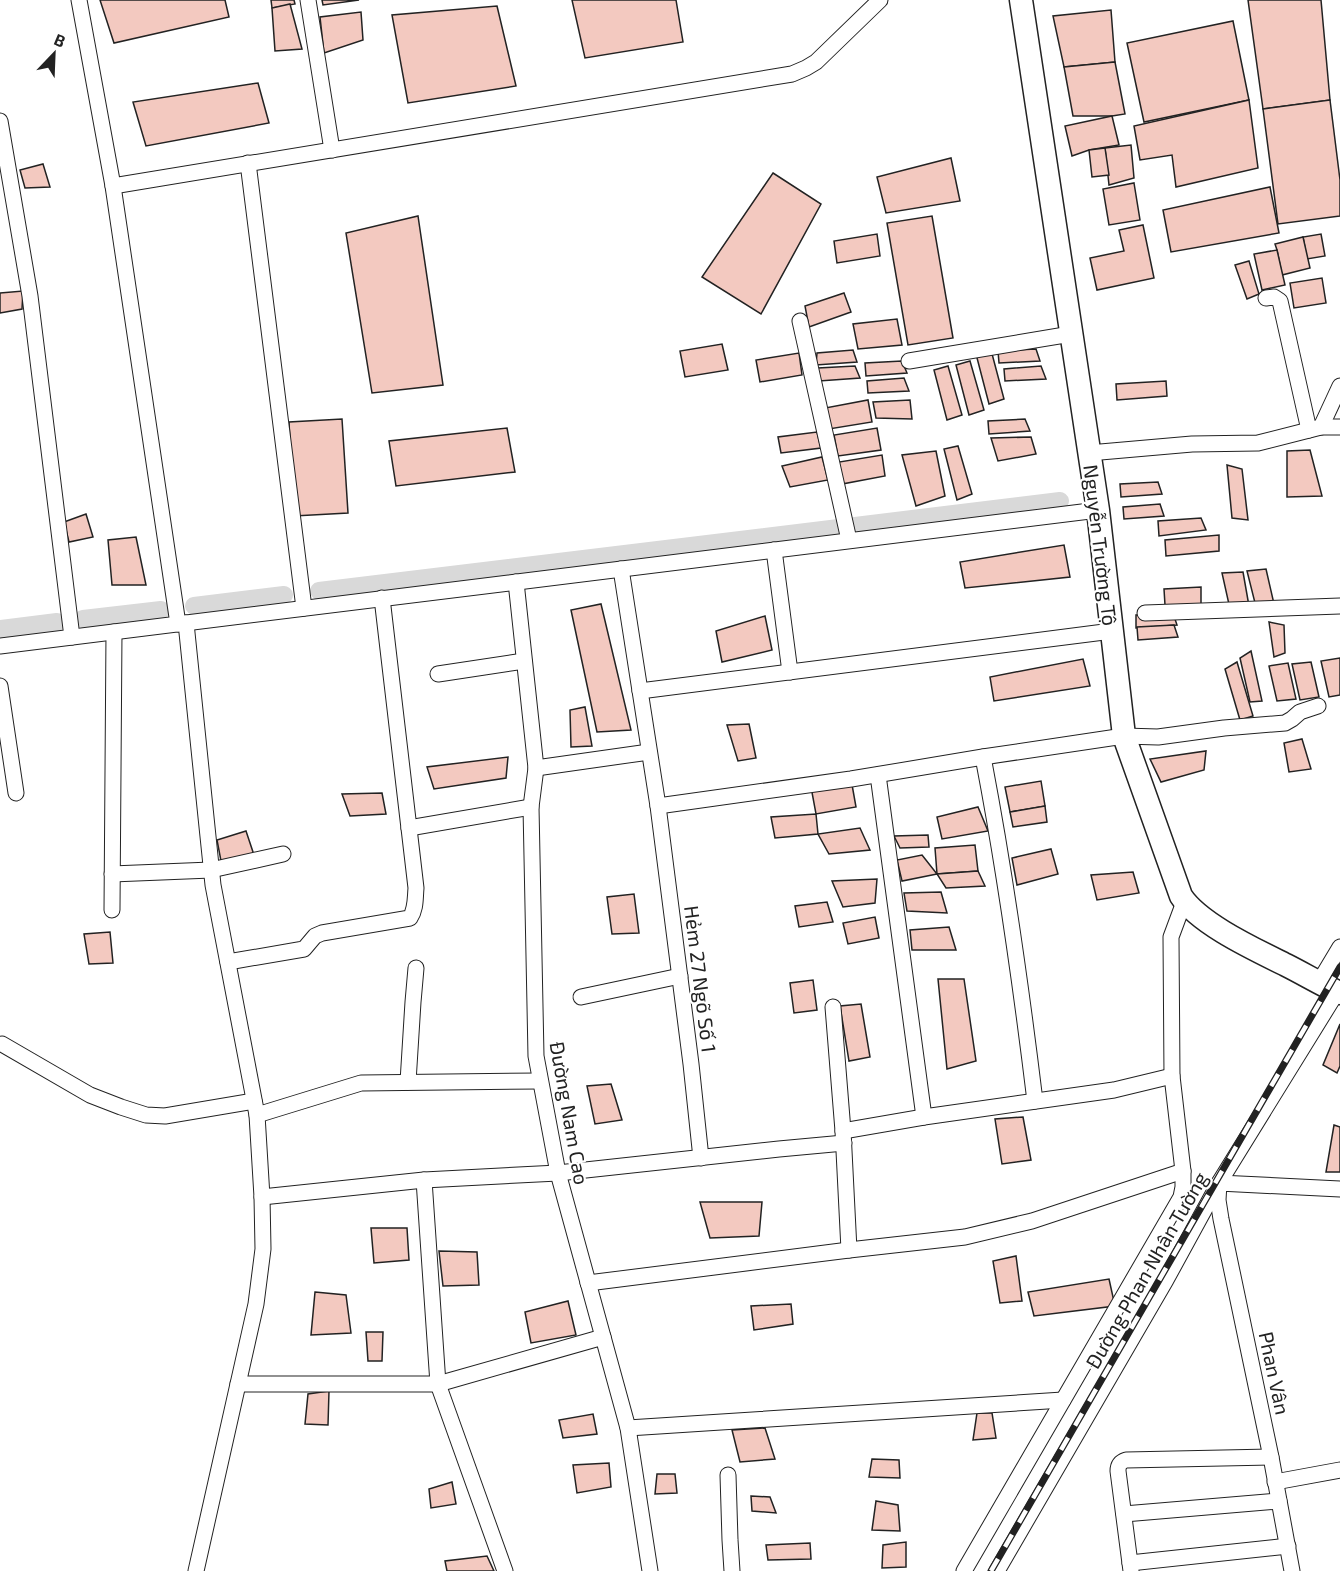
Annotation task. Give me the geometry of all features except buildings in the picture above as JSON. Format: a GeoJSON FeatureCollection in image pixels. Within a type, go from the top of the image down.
{"type":"FeatureCollection","features":[{"type":"Feature","properties":{"kind":"main road","name":"Nguyễn Trường Tộ"},"geometry":{"type":"LineString","coordinates":[[1021,0],[1098,510],[1124,736],[1184,902],[1232,937],[1332,989]]}},
{"type":"Feature","properties":{"kind":"street"},"geometry":{"type":"LineString","coordinates":[[79,0],[113,186],[182,623],[212,870],[256,1108],[263,1249],[256,1304],[196,1571]]}},
{"type":"Feature","properties":{"kind":"street"},"geometry":{"type":"LineString","coordinates":[[308,0],[332,150]]}},
{"type":"Feature","properties":{"kind":"street"},"geometry":{"type":"LineString","coordinates":[[113,186],[792,74],[816,62],[880,0]]}},
{"type":"Feature","properties":{"kind":"street"},"geometry":{"type":"LineString","coordinates":[[0,121],[30,296],[72,637]]}},
{"type":"Feature","properties":{"kind":"street"},"geometry":{"type":"LineString","coordinates":[[248,163],[304,608]]}},
{"type":"Feature","properties":{"kind":"street"},"geometry":{"type":"LineString","coordinates":[[1266,298],[1274,297],[1280,301],[1315,428]]}},
{"type":"Feature","properties":{"kind":"street"},"geometry":{"type":"LineString","coordinates":[[800,321],[849,540]]}},
{"type":"Feature","properties":{"kind":"street"},"geometry":{"type":"LineString","coordinates":[[909,361],[1071,334]]}},
{"type":"Feature","properties":{"kind":"street"},"geometry":{"type":"LineString","coordinates":[[1315,428],[1340,386]]}},
{"type":"Feature","properties":{"kind":"street"},"geometry":{"type":"LineString","coordinates":[[1089,453],[1192,444],[1258,444],[1315,428],[1340,427]]}},
{"type":"Feature","properties":{"kind":"street"},"geometry":{"type":"LineString","coordinates":[[0,646],[1098,510]]}},
{"type":"Feature","properties":{"kind":"street"},"geometry":{"type":"LineString","coordinates":[[774,550],[790,672]]}},
{"type":"Feature","properties":{"kind":"street","name":"Hẻm 27 Ngõ Số 1"},"geometry":{"type":"LineString","coordinates":[[621,569],[658,806],[701,1158]]}},
{"type":"Feature","properties":{"kind":"street","name":"Đường Nam Cao"},"geometry":{"type":"LineString","coordinates":[[516,582],[536,768],[531,807],[536,1056],[558,1173],[628,1428],[650,1571]]}},
{"type":"Feature","properties":{"kind":"street"},"geometry":{"type":"LineString","coordinates":[[228,962],[304,949],[315,936],[322,933],[410,918],[415,909],[416,888],[382,598]]}},
{"type":"Feature","properties":{"kind":"street"},"geometry":{"type":"LineString","coordinates":[[1145,613],[1340,606]]}},
{"type":"Feature","properties":{"kind":"street"},"geometry":{"type":"LineString","coordinates":[[640,692],[1112,631]]}},
{"type":"Feature","properties":{"kind":"street"},"geometry":{"type":"LineString","coordinates":[[112,910],[114,632]]}},
{"type":"Feature","properties":{"kind":"street"},"geometry":{"type":"LineString","coordinates":[[438,674],[524,661]]}},
{"type":"Feature","properties":{"kind":"street"},"geometry":{"type":"LineString","coordinates":[[0,686],[16,793]]}},
{"type":"Feature","properties":{"kind":"street"},"geometry":{"type":"LineString","coordinates":[[658,806],[878,775],[1124,736],[1158,737],[1285,723],[1300,712],[1318,706]]}},
{"type":"Feature","properties":{"kind":"street"},"geometry":{"type":"LineString","coordinates":[[536,768],[649,752]]}},
{"type":"Feature","properties":{"kind":"street"},"geometry":{"type":"LineString","coordinates":[[983,757],[1013,930],[1035,1101]]}},
{"type":"Feature","properties":{"kind":"street"},"geometry":{"type":"LineString","coordinates":[[878,775],[924,1117]]}},
{"type":"Feature","properties":{"kind":"street"},"geometry":{"type":"LineString","coordinates":[[409,828],[531,807]]}},
{"type":"Feature","properties":{"kind":"street"},"geometry":{"type":"LineString","coordinates":[[112,874],[212,870],[283,854]]}},
{"type":"Feature","properties":{"kind":"street"},"geometry":{"type":"LineString","coordinates":[[964,1571],[1180,1197],[1183,1187],[1183,1171],[1172,1076],[1171,937],[1184,902]]}},
{"type":"Feature","properties":{"kind":"street","name":"Đường Phan Nhân Tường"},"geometry":{"type":"LineString","coordinates":[[997,1571],[1332,989],[1340,947]]}},
{"type":"Feature","properties":{"kind":"street"},"geometry":{"type":"LineString","coordinates":[[408,1082],[416,969]]}},
{"type":"Feature","properties":{"kind":"street"},"geometry":{"type":"LineString","coordinates":[[581,997],[680,976]]}},
{"type":"Feature","properties":{"kind":"street"},"geometry":{"type":"LineString","coordinates":[[833,1007],[849,1250]]}},
{"type":"Feature","properties":{"kind":"street"},"geometry":{"type":"LineString","coordinates":[[2,1044],[90,1095],[146,1115],[165,1116],[256,1108],[361,1083],[540,1081]]}},
{"type":"Feature","properties":{"kind":"street"},"geometry":{"type":"LineString","coordinates":[[262,1197],[424,1180],[558,1173],[779,1149],[843,1137],[924,1117],[1114,1090],[1172,1076]]}},
{"type":"Feature","properties":{"kind":"street"},"geometry":{"type":"LineString","coordinates":[[588,1283],[965,1237],[1032,1221],[1183,1171]]}},
{"type":"Feature","properties":{"kind":"street"},"geometry":{"type":"LineString","coordinates":[[424,1180],[438,1384],[505,1571]]}},
{"type":"Feature","properties":{"kind":"street"},"geometry":{"type":"LineString","coordinates":[[1219,1183],[1340,1190]]}},
{"type":"Feature","properties":{"kind":"street","name":"Phan Vân"},"geometry":{"type":"LineString","coordinates":[[1219,1183],[1218,1200],[1221,1219],[1271,1457],[1292,1571]]}},
{"type":"Feature","properties":{"kind":"street"},"geometry":{"type":"LineString","coordinates":[[238,1384],[438,1384],[603,1337]]}},
{"type":"Feature","properties":{"kind":"street"},"geometry":{"type":"LineString","coordinates":[[628,1428],[1063,1400]]}},
{"type":"Feature","properties":{"kind":"street"},"geometry":{"type":"LineString","coordinates":[[1271,1457],[1122,1461],[1118,1465],[1118,1471],[1131,1567],[1288,1546]]}},
{"type":"Feature","properties":{"kind":"street"},"geometry":{"type":"LineString","coordinates":[[1275,1482],[1340,1470]]}},
{"type":"Feature","properties":{"kind":"street"},"geometry":{"type":"LineString","coordinates":[[728,1475],[732,1571]]}},
{"type":"Feature","properties":{"kind":"street"},"geometry":{"type":"LineString","coordinates":[[1124,1514],[1279,1501]]}},
{"type":"Feature","properties":{"kind":"waterway"},"geometry":{"type":"LineString","coordinates":[[319,591],[1060,501]]}},
{"type":"Feature","properties":{"kind":"waterway"},"geometry":{"type":"LineString","coordinates":[[194,606],[284,595]]}},
{"type":"Feature","properties":{"kind":"waterway"},"geometry":{"type":"LineString","coordinates":[[83,619],[161,610]]}},
{"type":"Feature","properties":{"kind":"waterway"},"geometry":{"type":"LineString","coordinates":[[0,629],[57,622]]}},
{"type":"Feature","properties":{"kind":"railway"},"geometry":{"type":"LineString","coordinates":[[991,1571],[1340,967]]}}]}
